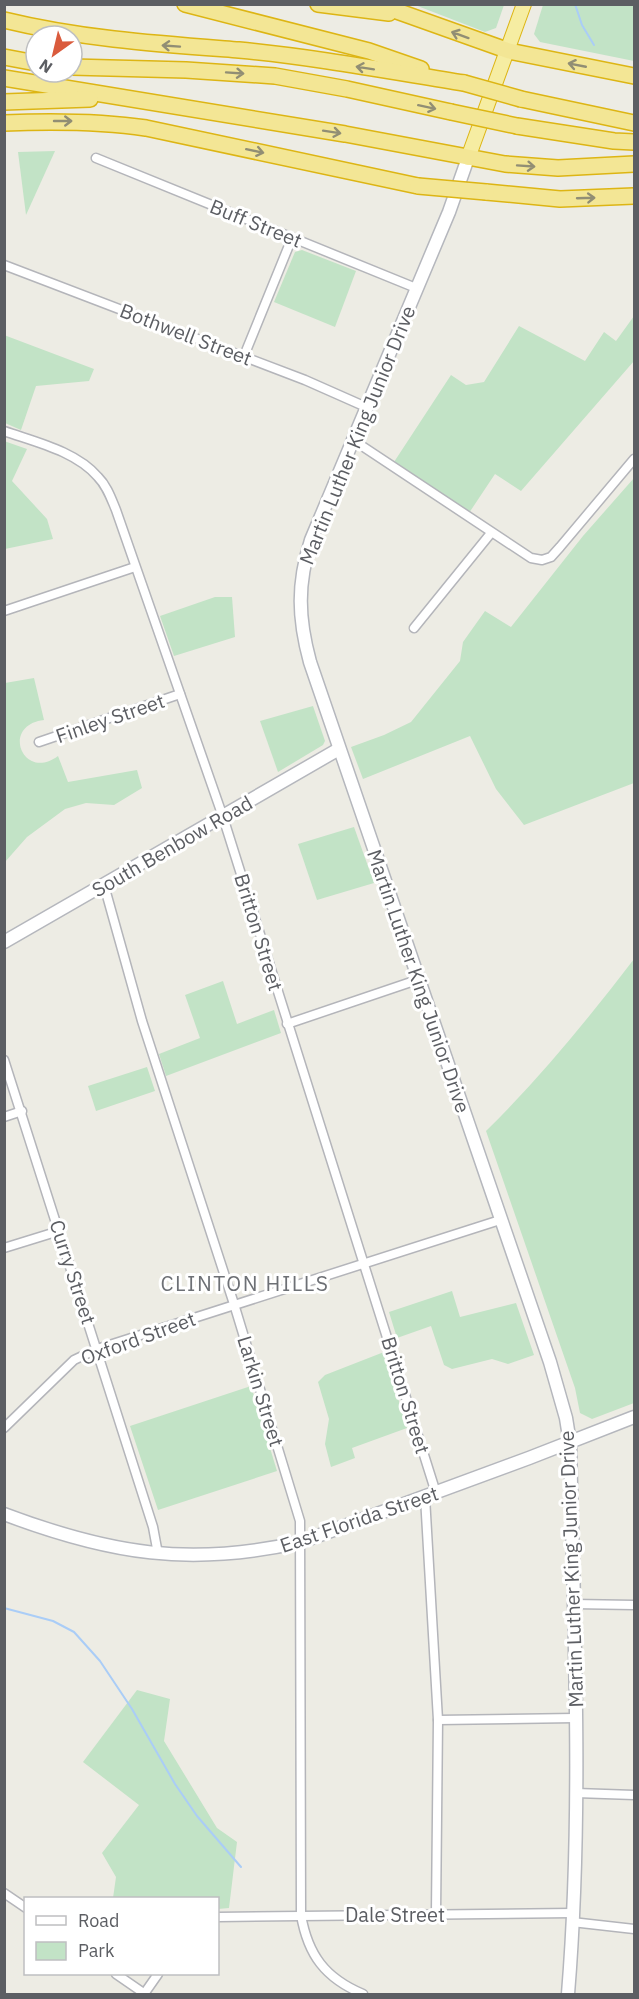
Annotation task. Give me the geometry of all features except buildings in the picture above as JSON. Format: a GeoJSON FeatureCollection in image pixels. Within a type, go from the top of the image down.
{"type":"FeatureCollection","features":[{"type":"Feature","properties":{"kind":"highway"},"geometry":{"type":"LineString","coordinates":[[185,4],[369,51],[464,83],[521,99],[634,123]]}},
{"type":"Feature","properties":{"kind":"highway"},"geometry":{"type":"LineString","coordinates":[[318,4],[412,17]]}},
{"type":"Feature","properties":{"kind":"highway"},"geometry":{"type":"LineString","coordinates":[[377,4],[509,51],[634,76]]}},
{"type":"Feature","properties":{"kind":"highway","name":"Martin Luther King Junior Drive"},"geometry":{"type":"LineString","coordinates":[[468,158],[509,51],[524,4]]}},
{"type":"Feature","properties":{"kind":"highway"},"geometry":{"type":"LineString","coordinates":[[4,20],[87,37],[241,51],[464,83]]}},
{"type":"Feature","properties":{"kind":"highway"},"geometry":{"type":"LineString","coordinates":[[4,57],[24,61]]}},
{"type":"Feature","properties":{"kind":"highway"},"geometry":{"type":"LineString","coordinates":[[84,67],[186,70],[275,76],[347,89],[517,126],[634,142]]}},
{"type":"Feature","properties":{"kind":"highway"},"geometry":{"type":"LineString","coordinates":[[4,78],[345,134],[505,164],[558,168],[634,164]]}},
{"type":"Feature","properties":{"kind":"highway"},"geometry":{"type":"LineString","coordinates":[[4,102],[99,99],[191,110]]}},
{"type":"Feature","properties":{"kind":"highway"},"geometry":{"type":"LineString","coordinates":[[4,123],[108,122],[146,128],[418,186],[560,199],[634,196]]}},
{"type":"Feature","properties":{"kind":"main road","name":"Martin Luther King Junior Drive"},"geometry":{"type":"LineString","coordinates":[[468,158],[449,212],[312,540],[302,575],[300,598],[305,643],[339,749],[550,1362],[566,1418],[570,1443],[576,1792],[568,1995]]}},
{"type":"Feature","properties":{"kind":"main road","name":"South Benbow Road"},"geometry":{"type":"LineString","coordinates":[[4,942],[339,749]]}},
{"type":"Feature","properties":{"kind":"main road","name":"East Florida Street"},"geometry":{"type":"LineString","coordinates":[[4,1515],[97,1544],[158,1554],[203,1556],[262,1550],[301,1542],[570,1443],[634,1417]]}},
{"type":"Feature","properties":{"kind":"street","name":"Buff Street"},"geometry":{"type":"LineString","coordinates":[[96,158],[417,288]]}},
{"type":"Feature","properties":{"kind":"street"},"geometry":{"type":"LineString","coordinates":[[244,356],[292,238]]}},
{"type":"Feature","properties":{"kind":"street","name":"Bothwell Street"},"geometry":{"type":"LineString","coordinates":[[4,265],[244,356],[366,407]]}},
{"type":"Feature","properties":{"kind":"street","name":"Britton Street"},"geometry":{"type":"LineString","coordinates":[[4,430],[59,451],[82,463],[97,475],[107,489],[223,817],[287,1024],[365,1263],[430,1495],[438,1720],[436,1913]]}},
{"type":"Feature","properties":{"kind":"street"},"geometry":{"type":"LineString","coordinates":[[353,440],[531,558],[542,560],[551,557],[634,459]]}},
{"type":"Feature","properties":{"kind":"street"},"geometry":{"type":"LineString","coordinates":[[414,628],[491,532]]}},
{"type":"Feature","properties":{"kind":"street"},"geometry":{"type":"LineString","coordinates":[[4,611],[135,567]]}},
{"type":"Feature","properties":{"kind":"street","name":"Finley Street"},"geometry":{"type":"LineString","coordinates":[[39,742],[180,694]]}},
{"type":"Feature","properties":{"kind":"street","name":"Larkin Street"},"geometry":{"type":"LineString","coordinates":[[104,885],[142,1021],[234,1304],[300,1521],[301,1915],[308,1945],[316,1960],[337,1981],[363,1995]]}},
{"type":"Feature","properties":{"kind":"street"},"geometry":{"type":"LineString","coordinates":[[287,1024],[420,979]]}},
{"type":"Feature","properties":{"kind":"street","name":"Curry Street"},"geometry":{"type":"LineString","coordinates":[[4,1060],[98,1349],[153,1527],[158,1554]]}},
{"type":"Feature","properties":{"kind":"street"},"geometry":{"type":"LineString","coordinates":[[4,1117],[22,1111]]}},
{"type":"Feature","properties":{"kind":"street","name":"Oxford Street"},"geometry":{"type":"LineString","coordinates":[[4,1428],[74,1360],[98,1349],[500,1220]]}},
{"type":"Feature","properties":{"kind":"street"},"geometry":{"type":"LineString","coordinates":[[4,1248],[59,1231]]}},
{"type":"Feature","properties":{"kind":"street"},"geometry":{"type":"LineString","coordinates":[[573,1604],[634,1605]]}},
{"type":"Feature","properties":{"kind":"street"},"geometry":{"type":"LineString","coordinates":[[438,1720],[575,1718]]}},
{"type":"Feature","properties":{"kind":"street"},"geometry":{"type":"LineString","coordinates":[[576,1792],[634,1795]]}},
{"type":"Feature","properties":{"kind":"street"},"geometry":{"type":"LineString","coordinates":[[4,1893],[24,1907]]}},
{"type":"Feature","properties":{"kind":"street","name":"Dale Street"},"geometry":{"type":"LineString","coordinates":[[219,1917],[436,1913],[572,1917],[634,1929]]}},
{"type":"Feature","properties":{"kind":"street"},"geometry":{"type":"LineString","coordinates":[[117,1975],[145,1994],[157,1975]]}},
{"type":"Feature","properties":{"kind":"green space"},"geometry":{"type":"Polygon","coordinates":[[[504,4],[496,28],[485,32],[415,5],[504,4]]]}},
{"type":"Feature","properties":{"kind":"green space"},"geometry":{"type":"Polygon","coordinates":[[[543,5],[634,5],[634,61],[540,42],[534,34],[543,5]]]}},
{"type":"Feature","properties":{"kind":"green space"},"geometry":{"type":"Polygon","coordinates":[[[55,151],[26,215],[18,152],[55,151]]]}},
{"type":"Feature","properties":{"kind":"green space"},"geometry":{"type":"Polygon","coordinates":[[[302,250],[356,271],[335,327],[274,302],[295,252],[302,250]]]}},
{"type":"Feature","properties":{"kind":"green space"},"geometry":{"type":"Polygon","coordinates":[[[634,316],[634,361],[521,491],[495,474],[469,513],[394,462],[451,375],[466,385],[484,382],[519,326],[585,361],[604,332],[616,341],[634,316]]]}},
{"type":"Feature","properties":{"kind":"green space"},"geometry":{"type":"Polygon","coordinates":[[[4,335],[94,369],[89,381],[36,386],[21,430],[5,423],[4,335]]]}},
{"type":"Feature","properties":{"kind":"green space"},"geometry":{"type":"Polygon","coordinates":[[[4,441],[27,449],[12,481],[47,519],[53,539],[5,549],[4,441]]]}},
{"type":"Feature","properties":{"kind":"green space"},"geometry":{"type":"Polygon","coordinates":[[[634,478],[634,783],[524,825],[496,789],[470,736],[363,779],[351,747],[411,722],[460,661],[463,642],[485,611],[511,627],[583,536],[634,478]]]}},
{"type":"Feature","properties":{"kind":"green space"},"geometry":{"type":"Polygon","coordinates":[[[215,597],[232,597],[235,637],[174,656],[160,616],[215,597]]]}},
{"type":"Feature","properties":{"kind":"green space"},"geometry":{"type":"Polygon","coordinates":[[[34,678],[44,720],[31,724],[23,731],[20,740],[21,750],[27,757],[35,762],[46,762],[58,756],[68,782],[137,770],[142,788],[114,805],[86,803],[65,809],[27,837],[5,862],[5,683],[34,678]]]}},
{"type":"Feature","properties":{"kind":"green space"},"geometry":{"type":"Polygon","coordinates":[[[313,706],[325,741],[323,745],[278,772],[260,721],[313,706]]]}},
{"type":"Feature","properties":{"kind":"green space"},"geometry":{"type":"Polygon","coordinates":[[[354,827],[374,883],[317,900],[298,844],[354,827]]]}},
{"type":"Feature","properties":{"kind":"green space"},"geometry":{"type":"Polygon","coordinates":[[[634,959],[634,1403],[592,1419],[580,1413],[575,1388],[486,1131],[563,1048],[634,959]]]}},
{"type":"Feature","properties":{"kind":"green space"},"geometry":{"type":"Polygon","coordinates":[[[223,981],[237,1024],[274,1010],[281,1033],[166,1076],[159,1054],[200,1038],[185,995],[223,981]]]}},
{"type":"Feature","properties":{"kind":"green space"},"geometry":{"type":"Polygon","coordinates":[[[147,1067],[155,1091],[96,1111],[88,1086],[147,1067]]]}},
{"type":"Feature","properties":{"kind":"green space"},"geometry":{"type":"Polygon","coordinates":[[[452,1291],[460,1317],[516,1303],[534,1355],[508,1364],[492,1359],[452,1369],[444,1365],[431,1326],[397,1338],[389,1312],[452,1291]]]}},
{"type":"Feature","properties":{"kind":"green space"},"geometry":{"type":"Polygon","coordinates":[[[384,1352],[407,1428],[352,1448],[355,1458],[331,1467],[325,1444],[329,1419],[318,1382],[325,1375],[384,1352]]]}},
{"type":"Feature","properties":{"kind":"green space"},"geometry":{"type":"Polygon","coordinates":[[[251,1386],[277,1471],[158,1510],[130,1426],[251,1386]]]}},
{"type":"Feature","properties":{"kind":"green space"},"geometry":{"type":"Polygon","coordinates":[[[137,1690],[170,1699],[164,1741],[217,1828],[237,1842],[229,1908],[219,1909],[219,1897],[113,1897],[116,1877],[102,1853],[139,1805],[83,1762],[137,1690]]]}},
{"type":"Feature","properties":{"kind":"waterway"},"geometry":{"type":"LineString","coordinates":[[575,4],[582,25],[594,45]]}},
{"type":"Feature","properties":{"kind":"waterway"},"geometry":{"type":"LineString","coordinates":[[4,1608],[53,1621],[74,1632],[100,1661],[197,1816],[241,1867]]}},
{"type":"Feature","properties":{"kind":"district","name":"CLINTON HILLS"},"geometry":{"type":"Point","coordinates":[245,1283]}}]}
